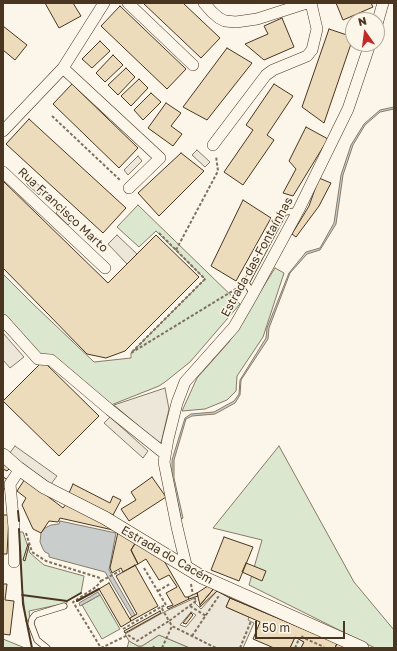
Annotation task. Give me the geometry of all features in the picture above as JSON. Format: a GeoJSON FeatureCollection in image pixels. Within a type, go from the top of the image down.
{"type":"FeatureCollection","features":[{"type":"Feature","properties":{"kind":"street"},"geometry":{"type":"LineString","coordinates":[[3,131],[63,68],[104,3]]}},
{"type":"Feature","properties":{"kind":"street"},"geometry":{"type":"LineString","coordinates":[[128,3],[193,65]]}},
{"type":"Feature","properties":{"kind":"street"},"geometry":{"type":"LineString","coordinates":[[204,3],[219,18],[225,21],[236,22],[257,19],[307,3]]}},
{"type":"Feature","properties":{"kind":"street"},"geometry":{"type":"LineString","coordinates":[[213,145],[266,75],[273,70],[307,56],[312,50],[317,29],[311,3]]}},
{"type":"Feature","properties":{"kind":"street","name":"Estrada das Fontaínhas"},"geometry":{"type":"LineString","coordinates":[[187,569],[164,462],[177,403],[185,382],[234,326],[298,211],[348,109],[367,52]]}},
{"type":"Feature","properties":{"kind":"street"},"geometry":{"type":"LineString","coordinates":[[63,68],[160,158],[129,188]]}},
{"type":"Feature","properties":{"kind":"street","name":"Rua Francisco Marto"},"geometry":{"type":"LineString","coordinates":[[3,172],[105,268]]}},
{"type":"Feature","properties":{"kind":"street"},"geometry":{"type":"LineString","coordinates":[[3,320],[38,359],[52,360],[110,410],[165,454]]}},
{"type":"Feature","properties":{"kind":"street","name":"Estrada do Cacém"},"geometry":{"type":"LineString","coordinates":[[3,455],[44,487],[105,518],[187,569],[362,648]]}},
{"type":"Feature","properties":{"kind":"street"},"geometry":{"type":"LineString","coordinates":[[14,562],[14,528],[10,484],[20,469]]}},
{"type":"Feature","properties":{"kind":"lane"},"geometry":{"type":"LineString","coordinates":[[253,294],[246,283],[284,212],[298,211]]}},
{"type":"Feature","properties":{"kind":"lane"},"geometry":{"type":"LineString","coordinates":[[47,648],[37,640],[31,624],[32,619],[35,616],[64,606]]}},
{"type":"Feature","properties":{"kind":"path"},"geometry":{"type":"LineString","coordinates":[[52,116],[129,188]]}},
{"type":"Feature","properties":{"kind":"path"},"geometry":{"type":"LineString","coordinates":[[176,250],[218,171],[217,159],[213,145]]}},
{"type":"Feature","properties":{"kind":"path"},"geometry":{"type":"LineString","coordinates":[[159,233],[205,279],[131,353],[246,283]]}},
{"type":"Feature","properties":{"kind":"path"},"geometry":{"type":"LineString","coordinates":[[26,531],[32,552],[46,561],[100,578],[101,581]]}},
{"type":"Feature","properties":{"kind":"path"},"geometry":{"type":"LineString","coordinates":[[123,629],[166,604],[144,568]]}},
{"type":"Feature","properties":{"kind":"path"},"geometry":{"type":"LineString","coordinates":[[120,571],[101,581],[96,587],[73,602],[101,648],[128,635],[137,641],[190,606],[196,601],[194,597]]}},
{"type":"Feature","properties":{"kind":"path"},"geometry":{"type":"LineString","coordinates":[[158,591],[170,584]]}},
{"type":"Feature","properties":{"kind":"path"},"geometry":{"type":"LineString","coordinates":[[192,636],[218,597],[223,600]]}},
{"type":"Feature","properties":{"kind":"path"},"geometry":{"type":"LineString","coordinates":[[190,606],[206,616]]}},
{"type":"Feature","properties":{"kind":"path"},"geometry":{"type":"LineString","coordinates":[[161,607],[172,626],[216,648]]}},
{"type":"Feature","properties":{"kind":"path"},"geometry":{"type":"LineString","coordinates":[[240,648],[251,622]]}},
{"type":"Feature","properties":{"kind":"path"},"geometry":{"type":"LineString","coordinates":[[161,648],[172,626]]}},
{"type":"Feature","properties":{"kind":"path"},"geometry":{"type":"LineString","coordinates":[[302,637],[324,647]]}},
{"type":"Feature","properties":{"kind":"path"},"geometry":{"type":"LineString","coordinates":[[295,648],[299,639]]}},
{"type":"Feature","properties":{"kind":"green space"},"geometry":{"type":"Polygon","coordinates":[[[138,205],[240,304],[190,362],[165,382],[159,386],[106,407],[52,360],[38,359],[3,319],[3,274],[94,362],[131,358],[131,353],[205,279],[156,231],[139,247],[117,227],[138,205]]]}},
{"type":"Feature","properties":{"kind":"green space"},"geometry":{"type":"Polygon","coordinates":[[[275,268],[284,273],[263,337],[237,376],[236,391],[227,400],[205,409],[182,411],[197,378],[229,342],[275,268]]]}},
{"type":"Feature","properties":{"kind":"green space"},"geometry":{"type":"Polygon","coordinates":[[[279,446],[354,582],[394,630],[394,648],[375,648],[249,585],[262,540],[213,528],[279,446]]]}},
{"type":"Feature","properties":{"kind":"green space"},"geometry":{"type":"Polygon","coordinates":[[[19,532],[23,532],[30,553],[44,565],[84,576],[81,593],[67,601],[67,603],[29,611],[30,619],[26,622],[22,586],[19,532]]]}},
{"type":"Feature","properties":{"kind":"green space"},"geometry":{"type":"Polygon","coordinates":[[[100,595],[120,629],[102,639],[82,605],[100,595]]]}},
{"type":"Feature","properties":{"kind":"green space"},"geometry":{"type":"Polygon","coordinates":[[[159,635],[190,648],[127,648],[129,641],[138,646],[142,646],[159,635]]]}},
{"type":"Feature","properties":{"kind":"green space"},"geometry":{"type":"Polygon","coordinates":[[[3,639],[25,648],[3,648],[3,639]]]}},
{"type":"Feature","properties":{"kind":"shaded area"},"geometry":{"type":"Polygon","coordinates":[[[394,107],[394,109],[380,112],[365,125],[353,145],[343,175],[336,224],[320,250],[307,254],[290,273],[269,328],[268,339],[241,380],[240,395],[235,403],[215,414],[192,416],[186,419],[174,460],[174,478],[183,518],[181,519],[172,478],[172,460],[185,418],[191,414],[214,412],[234,401],[239,394],[240,380],[266,338],[267,328],[289,273],[306,252],[320,248],[334,223],[341,175],[351,145],[364,124],[380,110],[394,107]]]}},
{"type":"Feature","properties":{"kind":"shaded area"},"geometry":{"type":"Polygon","coordinates":[[[197,150],[210,162],[205,167],[192,155],[197,150]]]}},
{"type":"Feature","properties":{"kind":"shaded area"},"geometry":{"type":"Polygon","coordinates":[[[138,156],[142,161],[128,175],[124,170],[138,156]]]}},
{"type":"Feature","properties":{"kind":"shaded area"},"geometry":{"type":"Polygon","coordinates":[[[31,178],[43,189],[39,195],[26,183],[31,178]]]}},
{"type":"Feature","properties":{"kind":"shaded area"},"geometry":{"type":"Polygon","coordinates":[[[60,208],[73,220],[68,225],[56,213],[60,208]]]}},
{"type":"Feature","properties":{"kind":"shaded area"},"geometry":{"type":"Polygon","coordinates":[[[117,235],[137,254],[127,264],[108,244],[117,235]]]}},
{"type":"Feature","properties":{"kind":"shaded area"},"geometry":{"type":"Polygon","coordinates":[[[3,333],[24,357],[10,368],[3,360],[3,333]]]}},
{"type":"Feature","properties":{"kind":"shaded area"},"geometry":{"type":"Polygon","coordinates":[[[165,388],[169,409],[161,443],[156,441],[114,405],[165,388]]]}},
{"type":"Feature","properties":{"kind":"shaded area"},"geometry":{"type":"Polygon","coordinates":[[[110,417],[148,451],[143,458],[104,423],[110,417]]]}},
{"type":"Feature","properties":{"kind":"shaded area"},"geometry":{"type":"Polygon","coordinates":[[[15,446],[57,476],[51,484],[9,454],[15,446]]]}},
{"type":"Feature","properties":{"kind":"shaded area"},"geometry":{"type":"Polygon","coordinates":[[[60,521],[116,533],[109,570],[135,615],[132,617],[105,572],[49,557],[49,554],[45,552],[40,542],[41,533],[45,528],[51,525],[59,524],[60,521]]]}},
{"type":"Feature","properties":{"kind":"shaded area"},"geometry":{"type":"Polygon","coordinates":[[[217,591],[230,598],[226,607],[249,617],[248,620],[254,623],[243,648],[190,648],[159,635],[142,646],[138,646],[129,641],[125,634],[164,612],[195,598],[195,603],[201,609],[217,591]],[[191,612],[180,625],[186,627],[196,615],[191,612]]]}},
{"type":"Feature","properties":{"kind":"shaded area"},"geometry":{"type":"Polygon","coordinates":[[[98,592],[100,595],[80,606],[79,603],[98,592]]]}},
{"type":"Feature","properties":{"kind":"shaded area"},"geometry":{"type":"Polygon","coordinates":[[[295,637],[304,642],[301,648],[290,648],[295,637]]]}},
{"type":"Feature","properties":{"kind":"building"},"geometry":{"type":"Polygon","coordinates":[[[45,3],[73,3],[81,16],[59,28],[45,3]]]}},
{"type":"Feature","properties":{"kind":"building"},"geometry":{"type":"Polygon","coordinates":[[[143,3],[183,3],[220,38],[201,58],[143,3]]]}},
{"type":"Feature","properties":{"kind":"building"},"geometry":{"type":"Polygon","coordinates":[[[336,3],[371,3],[373,7],[361,12],[345,12],[345,19],[343,20],[336,3]]]}},
{"type":"Feature","properties":{"kind":"building"},"geometry":{"type":"Polygon","coordinates":[[[120,6],[186,69],[167,89],[101,26],[120,6]]]}},
{"type":"Feature","properties":{"kind":"building"},"geometry":{"type":"Polygon","coordinates":[[[282,18],[294,47],[264,60],[245,44],[268,34],[264,26],[282,18]]]}},
{"type":"Feature","properties":{"kind":"building"},"geometry":{"type":"Polygon","coordinates":[[[3,26],[27,45],[15,60],[3,50],[3,26]]]}},
{"type":"Feature","properties":{"kind":"building"},"geometry":{"type":"Polygon","coordinates":[[[329,29],[345,34],[345,52],[348,52],[324,123],[302,107],[329,29]]]}},
{"type":"Feature","properties":{"kind":"building"},"geometry":{"type":"Polygon","coordinates":[[[100,41],[110,51],[92,68],[82,59],[100,41]]]}},
{"type":"Feature","properties":{"kind":"building"},"geometry":{"type":"Polygon","coordinates":[[[227,48],[252,63],[207,120],[183,107],[227,48]]]}},
{"type":"Feature","properties":{"kind":"building"},"geometry":{"type":"Polygon","coordinates":[[[113,55],[123,65],[105,82],[96,73],[113,55]]]}},
{"type":"Feature","properties":{"kind":"building"},"geometry":{"type":"Polygon","coordinates":[[[126,68],[135,77],[118,95],[108,85],[126,68]]]}},
{"type":"Feature","properties":{"kind":"building"},"geometry":{"type":"Polygon","coordinates":[[[139,79],[148,88],[131,106],[121,96],[139,79]]]}},
{"type":"Feature","properties":{"kind":"building"},"geometry":{"type":"Polygon","coordinates":[[[72,84],[138,148],[119,168],[53,104],[72,84]]]}},
{"type":"Feature","properties":{"kind":"building"},"geometry":{"type":"Polygon","coordinates":[[[274,84],[293,96],[267,135],[274,140],[243,185],[224,172],[253,130],[246,125],[274,84]]]}},
{"type":"Feature","properties":{"kind":"building"},"geometry":{"type":"Polygon","coordinates":[[[151,93],[161,102],[143,120],[134,110],[151,93]]]}},
{"type":"Feature","properties":{"kind":"building"},"geometry":{"type":"Polygon","coordinates":[[[166,103],[181,113],[171,126],[182,134],[173,146],[148,128],[166,103]]]}},
{"type":"Feature","properties":{"kind":"building"},"geometry":{"type":"Polygon","coordinates":[[[29,119],[126,208],[103,233],[6,144],[29,119]]]}},
{"type":"Feature","properties":{"kind":"building"},"geometry":{"type":"Polygon","coordinates":[[[306,127],[328,139],[293,196],[283,193],[296,169],[289,161],[306,127]]]}},
{"type":"Feature","properties":{"kind":"building"},"geometry":{"type":"Polygon","coordinates":[[[181,153],[204,171],[159,216],[138,193],[181,153]]]}},
{"type":"Feature","properties":{"kind":"building"},"geometry":{"type":"Polygon","coordinates":[[[319,178],[331,183],[319,206],[296,237],[292,234],[309,206],[319,178]]]}},
{"type":"Feature","properties":{"kind":"building"},"geometry":{"type":"Polygon","coordinates":[[[3,181],[108,283],[156,235],[199,277],[125,351],[106,358],[87,354],[3,268],[3,181]]]}},
{"type":"Feature","properties":{"kind":"building"},"geometry":{"type":"Polygon","coordinates":[[[243,200],[271,218],[236,281],[211,266],[243,200]]]}},
{"type":"Feature","properties":{"kind":"building"},"geometry":{"type":"Polygon","coordinates":[[[43,361],[99,416],[59,456],[3,401],[43,361]]]}},
{"type":"Feature","properties":{"kind":"building"},"geometry":{"type":"Polygon","coordinates":[[[3,463],[10,468],[7,471],[3,469],[3,463]]]}},
{"type":"Feature","properties":{"kind":"building"},"geometry":{"type":"Polygon","coordinates":[[[3,477],[10,481],[3,491],[3,477]]]}},
{"type":"Feature","properties":{"kind":"building"},"geometry":{"type":"Polygon","coordinates":[[[152,477],[166,497],[129,521],[121,509],[136,500],[131,492],[152,477]]]}},
{"type":"Feature","properties":{"kind":"building"},"geometry":{"type":"Polygon","coordinates":[[[25,479],[63,508],[67,503],[122,532],[60,518],[58,522],[49,521],[41,533],[33,529],[22,505],[26,498],[17,491],[25,479]]]}},
{"type":"Feature","properties":{"kind":"building"},"geometry":{"type":"Polygon","coordinates":[[[73,484],[110,503],[113,496],[121,500],[113,515],[69,493],[73,484]]]}},
{"type":"Feature","properties":{"kind":"building"},"geometry":{"type":"Polygon","coordinates":[[[3,515],[9,515],[7,554],[3,554],[3,515]]]}},
{"type":"Feature","properties":{"kind":"building"},"geometry":{"type":"Polygon","coordinates":[[[118,532],[136,542],[131,550],[138,564],[123,572],[121,568],[112,573],[110,568],[118,532]]]}},
{"type":"Feature","properties":{"kind":"building"},"geometry":{"type":"Polygon","coordinates":[[[224,537],[253,547],[239,581],[211,570],[224,537]]]}},
{"type":"Feature","properties":{"kind":"building"},"geometry":{"type":"Polygon","coordinates":[[[136,542],[163,559],[185,597],[188,597],[189,599],[168,609],[167,607],[173,605],[166,593],[177,587],[169,575],[159,580],[146,559],[138,564],[131,550],[136,542]]]}},
{"type":"Feature","properties":{"kind":"building"},"geometry":{"type":"Polygon","coordinates":[[[28,544],[29,545],[25,561],[23,560],[28,544]]]}},
{"type":"Feature","properties":{"kind":"building"},"geometry":{"type":"Polygon","coordinates":[[[246,563],[266,571],[262,581],[242,572],[246,563]]]}},
{"type":"Feature","properties":{"kind":"building"},"geometry":{"type":"Polygon","coordinates":[[[135,565],[158,606],[131,621],[130,618],[137,614],[116,576],[135,565]]]}},
{"type":"Feature","properties":{"kind":"building"},"geometry":{"type":"Polygon","coordinates":[[[109,583],[131,621],[121,627],[99,589],[109,583]]]}},
{"type":"Feature","properties":{"kind":"building"},"geometry":{"type":"Polygon","coordinates":[[[3,584],[7,584],[5,600],[14,601],[10,635],[3,634],[3,584]]]}},
{"type":"Feature","properties":{"kind":"building"},"geometry":{"type":"Polygon","coordinates":[[[211,584],[216,586],[200,605],[197,593],[211,584]]]}},
{"type":"Feature","properties":{"kind":"building"},"geometry":{"type":"Polygon","coordinates":[[[216,586],[337,643],[230,598],[217,591],[200,607],[200,605],[216,586]]]}},
{"type":"Feature","properties":{"kind":"building"},"geometry":{"type":"Polygon","coordinates":[[[197,593],[198,596],[189,599],[188,597],[197,593]]]}},
{"type":"Feature","properties":{"kind":"building"},"geometry":{"type":"Polygon","coordinates":[[[230,598],[337,643],[335,648],[301,648],[304,642],[295,637],[290,648],[274,648],[253,639],[260,622],[226,607],[230,598]]]}},
{"type":"Feature","properties":{"kind":"building"},"geometry":{"type":"Polygon","coordinates":[[[160,611],[161,613],[125,633],[124,631],[160,611]]]}},
{"type":"Feature","properties":{"kind":"building"},"geometry":{"type":"Polygon","coordinates":[[[191,613],[193,615],[186,624],[183,623],[191,613]]]}},
{"type":"Feature","properties":{"kind":"building"},"geometry":{"type":"Polygon","coordinates":[[[338,641],[353,648],[335,648],[338,641]]]}},
{"type":"Feature","properties":{"kind":"wall"},"geometry":{"type":"LineString","coordinates":[[18,511],[19,521]]}},
{"type":"Feature","properties":{"kind":"wall"},"geometry":{"type":"LineString","coordinates":[[19,529],[23,604],[32,648]]}},
{"type":"Feature","properties":{"kind":"wall"},"geometry":{"type":"LineString","coordinates":[[77,601],[99,589]]}},
{"type":"Feature","properties":{"kind":"wall"},"geometry":{"type":"LineString","coordinates":[[22,595],[67,601],[81,593]]}}]}
